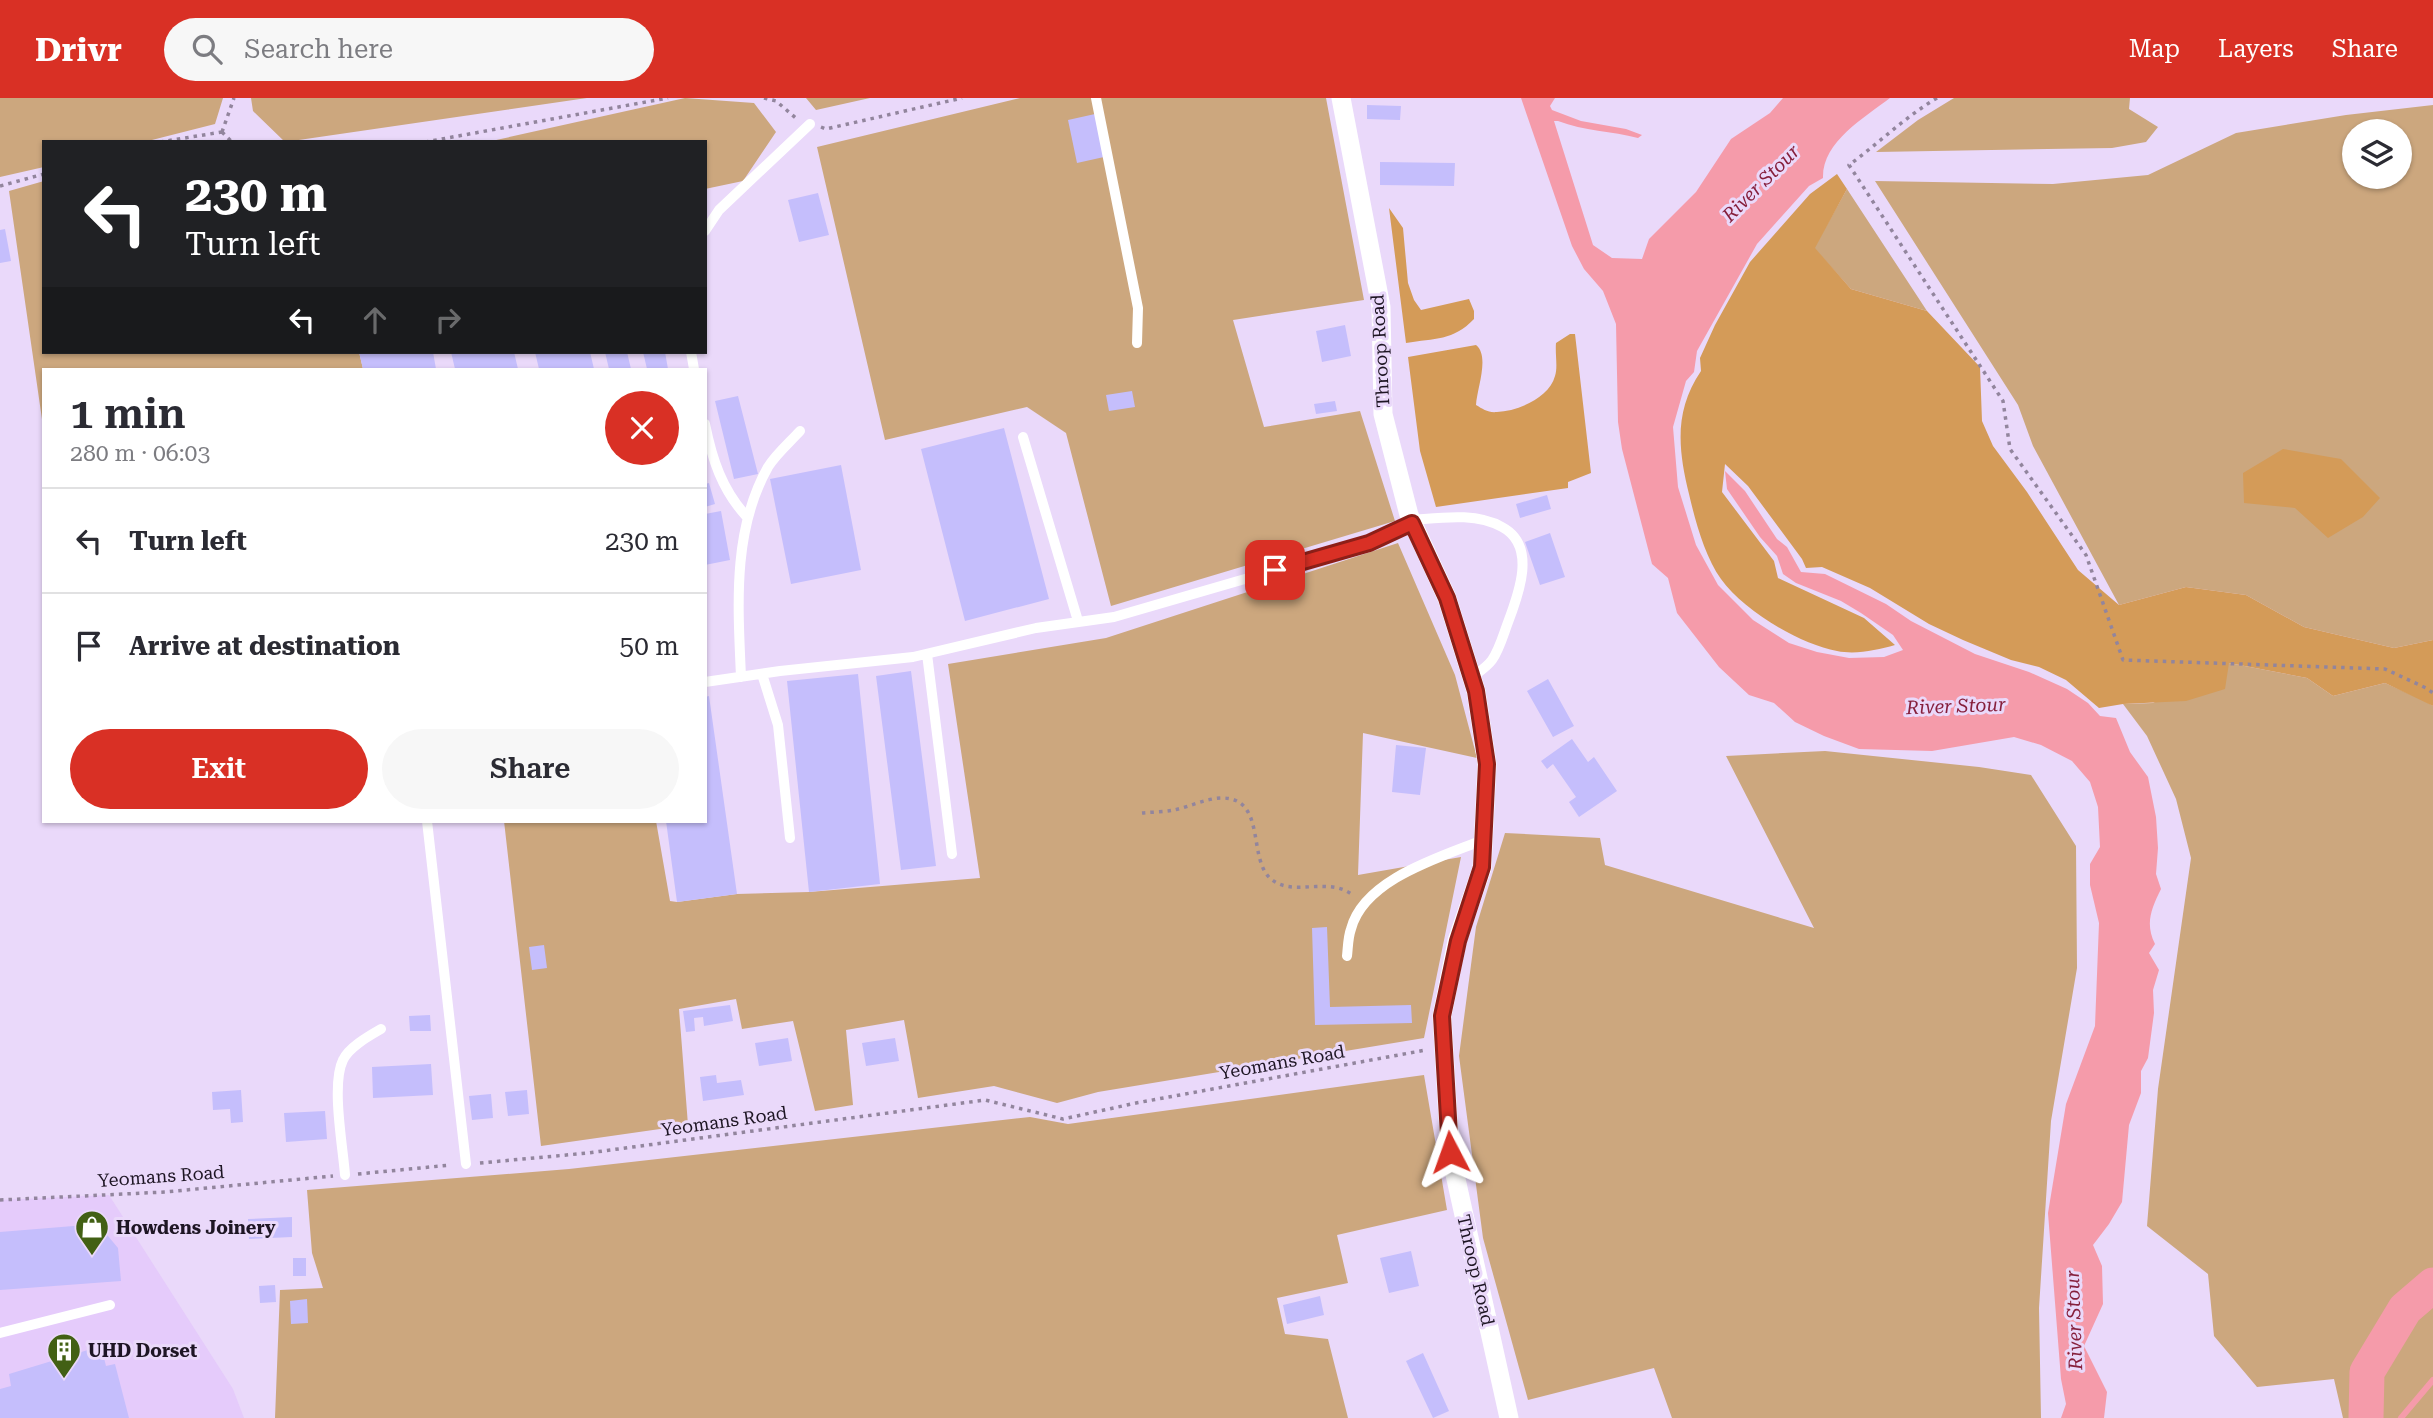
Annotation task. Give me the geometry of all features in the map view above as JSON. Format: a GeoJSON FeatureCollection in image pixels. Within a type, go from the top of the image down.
{"type":"FeatureCollection","features":[{"type":"Feature","properties":{"kind":"street","name":"Throop Road"},"geometry":{"type":"LineString","coordinates":[[1341,98],[1381,307],[1383,414],[1411,521],[1447,598],[1472,677],[1487,764],[1482,867],[1458,941],[1442,1016],[1450,1152],[1509,1418]]}},
{"type":"Feature","properties":{"kind":"lane"},"geometry":{"type":"LineString","coordinates":[[1096,98],[1138,308],[1137,343]]}},
{"type":"Feature","properties":{"kind":"lane"},"geometry":{"type":"LineString","coordinates":[[707,228],[719,210],[810,124]]}},
{"type":"Feature","properties":{"kind":"lane"},"geometry":{"type":"LineString","coordinates":[[741,677],[738,584],[747,517],[769,466],[800,430]]}},
{"type":"Feature","properties":{"kind":"lane"},"geometry":{"type":"LineString","coordinates":[[707,434],[712,460],[732,501],[747,517]]}},
{"type":"Feature","properties":{"kind":"lane"},"geometry":{"type":"LineString","coordinates":[[1023,437],[1078,621]]}},
{"type":"Feature","properties":{"kind":"lane"},"geometry":{"type":"LineString","coordinates":[[707,682],[927,654],[1036,628],[1114,617],[1369,543],[1411,521],[1453,517],[1478,519],[1500,526],[1515,539],[1523,570],[1515,606],[1495,654],[1472,677]]}},
{"type":"Feature","properties":{"kind":"lane"},"geometry":{"type":"LineString","coordinates":[[927,654],[952,854]]}},
{"type":"Feature","properties":{"kind":"lane"},"geometry":{"type":"LineString","coordinates":[[762,674],[778,724],[790,838]]}},
{"type":"Feature","properties":{"kind":"lane"},"geometry":{"type":"LineString","coordinates":[[427,823],[466,1164]]}},
{"type":"Feature","properties":{"kind":"lane"},"geometry":{"type":"LineString","coordinates":[[1347,956],[1351,927],[1363,905],[1378,890],[1433,859],[1483,840]]}},
{"type":"Feature","properties":{"kind":"lane"},"geometry":{"type":"LineString","coordinates":[[345,1175],[338,1100],[339,1075],[343,1059],[381,1029]]}},
{"type":"Feature","properties":{"kind":"lane"},"geometry":{"type":"LineString","coordinates":[[0,1332],[110,1305]]}},
{"type":"Feature","properties":{"kind":"path"},"geometry":{"type":"LineString","coordinates":[[222,132],[234,98]]}},
{"type":"Feature","properties":{"kind":"path"},"geometry":{"type":"LineString","coordinates":[[436,140],[668,98]]}},
{"type":"Feature","properties":{"kind":"path"},"geometry":{"type":"LineString","coordinates":[[764,98],[776,101],[800,121],[826,129],[962,98]]}},
{"type":"Feature","properties":{"kind":"path"},"geometry":{"type":"LineString","coordinates":[[1937,98],[1915,112],[1849,165],[2003,401],[2010,449],[2086,555],[2123,660],[2385,669],[2433,693]]}},
{"type":"Feature","properties":{"kind":"path"},"geometry":{"type":"LineString","coordinates":[[172,140],[222,132]]}},
{"type":"Feature","properties":{"kind":"path"},"geometry":{"type":"LineString","coordinates":[[222,132],[230,140]]}},
{"type":"Feature","properties":{"kind":"path"},"geometry":{"type":"LineString","coordinates":[[0,186],[42,175]]}},
{"type":"Feature","properties":{"kind":"path"},"geometry":{"type":"LineString","coordinates":[[1142,813],[1172,810],[1222,798],[1235,801],[1246,808],[1251,816],[1262,868],[1271,879],[1279,884],[1292,886],[1342,887],[1363,905]]}},
{"type":"Feature","properties":{"kind":"path","name":"Yeomans Road"},"geometry":{"type":"LineString","coordinates":[[0,1200],[165,1192],[588,1153],[985,1100],[1063,1119],[1136,1103],[1444,1047]]}},
{"type":"Feature","properties":{"kind":"shaded area"},"geometry":{"type":"Polygon","coordinates":[[[0,98],[223,98],[215,124],[152,140],[42,140],[42,167],[0,177],[0,98]]]}},
{"type":"Feature","properties":{"kind":"shaded area"},"geometry":{"type":"Polygon","coordinates":[[[251,98],[587,98],[299,140],[283,140],[253,111],[251,98]]]}},
{"type":"Feature","properties":{"kind":"shaded area"},"geometry":{"type":"Polygon","coordinates":[[[685,98],[754,103],[776,132],[743,181],[707,189],[707,140],[496,140],[685,98]]]}},
{"type":"Feature","properties":{"kind":"shaded area"},"geometry":{"type":"Polygon","coordinates":[[[806,98],[870,98],[816,110],[806,98]]]}},
{"type":"Feature","properties":{"kind":"shaded area"},"geometry":{"type":"Polygon","coordinates":[[[1020,98],[1326,98],[1364,300],[1233,320],[1264,427],[1360,411],[1395,521],[1111,606],[1066,433],[1027,407],[885,440],[817,147],[1020,98]]]}},
{"type":"Feature","properties":{"kind":"shaded area"},"geometry":{"type":"Polygon","coordinates":[[[1954,98],[2130,98],[2129,109],[2158,127],[2146,142],[2112,148],[1876,152],[1918,120],[1954,98]]]}},
{"type":"Feature","properties":{"kind":"shaded area"},"geometry":{"type":"Polygon","coordinates":[[[2433,105],[2433,640],[2394,648],[2304,627],[2246,595],[2186,587],[2119,605],[2033,446],[2018,405],[1875,181],[2053,184],[2148,175],[2236,133],[2346,115],[2433,105]]]}},
{"type":"Feature","properties":{"kind":"shaded area"},"geometry":{"type":"Polygon","coordinates":[[[1837,174],[1847,189],[1815,248],[1851,289],[1927,311],[1980,367],[1982,421],[1993,446],[2078,570],[2119,605],[2186,587],[2246,595],[2304,627],[2394,648],[2433,640],[2433,706],[2385,683],[2333,696],[2307,678],[2229,663],[2225,689],[2186,701],[2099,708],[2066,680],[2039,667],[2011,660],[1963,640],[1929,624],[1870,588],[1822,567],[1806,568],[1748,486],[1725,464],[1722,492],[1774,561],[1778,578],[1864,618],[1895,645],[1852,652],[1822,647],[1773,624],[1743,602],[1721,579],[1701,538],[1682,461],[1682,416],[1692,386],[1701,371],[1700,358],[1750,262],[1810,194],[1837,174]]]}},
{"type":"Feature","properties":{"kind":"shaded area"},"geometry":{"type":"Polygon","coordinates":[[[42,182],[42,354],[359,354],[363,368],[42,368],[42,419],[9,191],[42,182]]]}},
{"type":"Feature","properties":{"kind":"shaded area"},"geometry":{"type":"Polygon","coordinates":[[[1847,189],[1927,311],[1851,289],[1814,248],[1847,189]]]}},
{"type":"Feature","properties":{"kind":"shaded area"},"geometry":{"type":"Polygon","coordinates":[[[1389,208],[1403,228],[1408,283],[1421,310],[1469,299],[1474,319],[1459,331],[1443,337],[1406,343],[1389,208]]]}},
{"type":"Feature","properties":{"kind":"shaded area"},"geometry":{"type":"Polygon","coordinates":[[[1570,334],[1575,334],[1591,473],[1568,482],[1568,488],[1436,507],[1420,451],[1408,357],[1476,345],[1482,357],[1482,373],[1476,405],[1491,412],[1505,411],[1532,402],[1552,384],[1556,372],[1556,343],[1570,334]]]}},
{"type":"Feature","properties":{"kind":"shaded area"},"geometry":{"type":"Polygon","coordinates":[[[2283,449],[2341,459],[2380,498],[2363,517],[2328,538],[2295,508],[2244,503],[2243,473],[2283,449]]]}},
{"type":"Feature","properties":{"kind":"shaded area"},"geometry":{"type":"Polygon","coordinates":[[[1398,543],[1455,675],[1477,758],[1363,733],[1358,875],[1461,857],[1424,1038],[1098,1092],[1057,1103],[994,1086],[918,1098],[904,1020],[846,1030],[853,1105],[815,1111],[793,1021],[742,1029],[736,999],[679,1009],[688,1125],[541,1146],[504,823],[656,823],[670,901],[677,902],[737,894],[809,892],[980,878],[948,664],[1106,638],[1398,543]]]}},
{"type":"Feature","properties":{"kind":"shaded area"},"geometry":{"type":"Polygon","coordinates":[[[2229,663],[2307,678],[2333,696],[2385,683],[2433,706],[2433,1418],[2343,1418],[2334,1379],[2257,1387],[2214,1336],[2208,1274],[2147,1226],[2158,1089],[2191,858],[2176,799],[2147,736],[2123,704],[2153,703],[2229,663]]]}},
{"type":"Feature","properties":{"kind":"shaded area"},"geometry":{"type":"Polygon","coordinates":[[[1825,751],[2031,775],[2076,846],[2077,968],[2051,1121],[2039,1308],[2041,1418],[1672,1418],[1654,1368],[1528,1400],[1483,1238],[1459,1056],[1476,927],[1505,833],[1600,838],[1605,865],[1814,928],[1726,756],[1825,751]]]}},
{"type":"Feature","properties":{"kind":"shaded area"},"geometry":{"type":"Polygon","coordinates":[[[1424,1075],[1447,1210],[1337,1235],[1348,1283],[1277,1298],[1285,1334],[1328,1339],[1348,1418],[275,1418],[280,1290],[323,1288],[312,1253],[307,1190],[569,1169],[1030,1117],[1068,1124],[1424,1075]]]}},
{"type":"Feature","properties":{"kind":"shaded area"},"geometry":{"type":"Polygon","coordinates":[[[109,1195],[233,1389],[244,1418],[0,1418],[0,1200],[109,1195]]]}},
{"type":"Feature","properties":{"kind":"water","name":"River Stour"},"geometry":{"type":"Polygon","coordinates":[[[1521,98],[1555,98],[1550,106],[1552,110],[1581,121],[1626,129],[1642,135],[1638,138],[1554,121],[1593,245],[1612,258],[1642,259],[1649,239],[1696,192],[1731,139],[1770,113],[1783,98],[1890,98],[1846,132],[1829,153],[1823,178],[1809,186],[1757,244],[1697,351],[1694,372],[1686,381],[1673,427],[1678,487],[1696,545],[1718,585],[1753,620],[1789,643],[1849,658],[1884,657],[1903,650],[1893,635],[1861,613],[1841,601],[1796,583],[1783,574],[1777,556],[1760,537],[1727,489],[1725,471],[1745,491],[1777,539],[1787,547],[1801,572],[1825,574],[1886,604],[1911,621],[1975,654],[2029,672],[2067,689],[2088,703],[2100,716],[2116,718],[2130,752],[2148,777],[2156,817],[2156,874],[2161,889],[2150,916],[2150,930],[2155,944],[2149,953],[2159,970],[2153,990],[2154,1013],[2148,1058],[2141,1071],[2141,1093],[2129,1125],[2122,1202],[2093,1245],[2102,1266],[2103,1304],[2084,1346],[2107,1392],[2104,1418],[2061,1418],[2066,1404],[2061,1379],[2048,1213],[2066,1104],[2095,1026],[2099,923],[2090,885],[2090,864],[2100,847],[2098,807],[2090,782],[2072,761],[2041,745],[2014,737],[1932,751],[1859,749],[1795,722],[1774,703],[1749,695],[1719,667],[1677,613],[1668,578],[1652,564],[1622,449],[1618,422],[1616,324],[1603,291],[1584,269],[1572,246],[1521,98]]]}},
{"type":"Feature","properties":{"kind":"building"},"geometry":{"type":"Polygon","coordinates":[[[1367,105],[1401,106],[1400,120],[1367,119],[1367,105]]]}},
{"type":"Feature","properties":{"kind":"building"},"geometry":{"type":"Polygon","coordinates":[[[1095,114],[1104,157],[1077,163],[1068,120],[1095,114]]]}},
{"type":"Feature","properties":{"kind":"building"},"geometry":{"type":"Polygon","coordinates":[[[1380,162],[1455,163],[1454,186],[1380,185],[1380,162]]]}},
{"type":"Feature","properties":{"kind":"building"},"geometry":{"type":"Polygon","coordinates":[[[818,193],[829,235],[799,242],[788,200],[818,193]]]}},
{"type":"Feature","properties":{"kind":"building"},"geometry":{"type":"Polygon","coordinates":[[[5,229],[11,261],[0,263],[0,230],[5,229]]]}},
{"type":"Feature","properties":{"kind":"building"},"geometry":{"type":"Polygon","coordinates":[[[1345,325],[1351,356],[1322,362],[1316,331],[1345,325]]]}},
{"type":"Feature","properties":{"kind":"building"},"geometry":{"type":"Polygon","coordinates":[[[359,354],[433,354],[436,368],[363,368],[359,354]]]}},
{"type":"Feature","properties":{"kind":"building"},"geometry":{"type":"Polygon","coordinates":[[[451,354],[514,354],[518,368],[455,368],[451,354]]]}},
{"type":"Feature","properties":{"kind":"building"},"geometry":{"type":"Polygon","coordinates":[[[535,354],[590,354],[594,368],[539,368],[535,354]]]}},
{"type":"Feature","properties":{"kind":"building"},"geometry":{"type":"Polygon","coordinates":[[[605,354],[627,354],[631,368],[609,368],[605,354]]]}},
{"type":"Feature","properties":{"kind":"building"},"geometry":{"type":"Polygon","coordinates":[[[643,354],[665,354],[668,368],[647,368],[643,354]]]}},
{"type":"Feature","properties":{"kind":"building"},"geometry":{"type":"Polygon","coordinates":[[[1132,391],[1135,407],[1109,411],[1106,395],[1132,391]]]}},
{"type":"Feature","properties":{"kind":"building"},"geometry":{"type":"Polygon","coordinates":[[[738,396],[758,474],[734,479],[715,401],[738,396]]]}},
{"type":"Feature","properties":{"kind":"building"},"geometry":{"type":"Polygon","coordinates":[[[1335,401],[1337,411],[1316,414],[1314,404],[1335,401]]]}},
{"type":"Feature","properties":{"kind":"building"},"geometry":{"type":"Polygon","coordinates":[[[1004,428],[1049,599],[965,621],[921,449],[1004,428]]]}},
{"type":"Feature","properties":{"kind":"building"},"geometry":{"type":"Polygon","coordinates":[[[841,465],[861,570],[791,584],[770,479],[841,465]]]}},
{"type":"Feature","properties":{"kind":"building"},"geometry":{"type":"Polygon","coordinates":[[[707,484],[715,504],[707,506],[707,484]]]}},
{"type":"Feature","properties":{"kind":"building"},"geometry":{"type":"Polygon","coordinates":[[[1547,495],[1551,509],[1520,518],[1516,504],[1547,495]]]}},
{"type":"Feature","properties":{"kind":"building"},"geometry":{"type":"Polygon","coordinates":[[[721,511],[730,560],[707,565],[707,514],[721,511]]]}},
{"type":"Feature","properties":{"kind":"building"},"geometry":{"type":"Polygon","coordinates":[[[1550,533],[1565,577],[1540,585],[1525,542],[1550,533]]]}},
{"type":"Feature","properties":{"kind":"building"},"geometry":{"type":"Polygon","coordinates":[[[911,671],[936,866],[901,870],[876,676],[911,671]]]}},
{"type":"Feature","properties":{"kind":"building"},"geometry":{"type":"Polygon","coordinates":[[[858,674],[880,884],[809,892],[787,681],[858,674]]]}},
{"type":"Feature","properties":{"kind":"building"},"geometry":{"type":"Polygon","coordinates":[[[1548,679],[1574,726],[1553,737],[1527,691],[1548,679]]]}},
{"type":"Feature","properties":{"kind":"building"},"geometry":{"type":"Polygon","coordinates":[[[707,696],[737,894],[677,902],[666,823],[707,823],[707,696]]]}},
{"type":"Feature","properties":{"kind":"building"},"geometry":{"type":"Polygon","coordinates":[[[1572,739],[1588,762],[1594,757],[1617,791],[1579,817],[1569,802],[1576,797],[1553,764],[1547,769],[1541,761],[1572,739]]]}},
{"type":"Feature","properties":{"kind":"building"},"geometry":{"type":"Polygon","coordinates":[[[1396,745],[1426,748],[1420,795],[1392,792],[1396,745]]]}},
{"type":"Feature","properties":{"kind":"building"},"geometry":{"type":"Polygon","coordinates":[[[1327,927],[1330,1007],[1411,1005],[1412,1023],[1315,1025],[1312,928],[1327,927]]]}},
{"type":"Feature","properties":{"kind":"building"},"geometry":{"type":"Polygon","coordinates":[[[544,945],[547,968],[532,970],[529,947],[544,945]]]}},
{"type":"Feature","properties":{"kind":"building"},"geometry":{"type":"Polygon","coordinates":[[[730,1005],[733,1021],[704,1026],[703,1017],[694,1018],[695,1031],[686,1032],[683,1011],[730,1005]]]}},
{"type":"Feature","properties":{"kind":"building"},"geometry":{"type":"Polygon","coordinates":[[[430,1015],[431,1031],[410,1031],[409,1016],[430,1015]]]}},
{"type":"Feature","properties":{"kind":"building"},"geometry":{"type":"Polygon","coordinates":[[[788,1038],[792,1061],[759,1066],[755,1043],[788,1038]]]}},
{"type":"Feature","properties":{"kind":"building"},"geometry":{"type":"Polygon","coordinates":[[[895,1038],[899,1061],[866,1066],[862,1043],[895,1038]]]}},
{"type":"Feature","properties":{"kind":"building"},"geometry":{"type":"Polygon","coordinates":[[[431,1064],[433,1095],[373,1098],[372,1067],[431,1064]]]}},
{"type":"Feature","properties":{"kind":"building"},"geometry":{"type":"Polygon","coordinates":[[[716,1075],[717,1083],[741,1080],[744,1095],[703,1101],[700,1077],[716,1075]]]}},
{"type":"Feature","properties":{"kind":"building"},"geometry":{"type":"Polygon","coordinates":[[[241,1090],[243,1122],[231,1123],[230,1109],[213,1110],[212,1092],[241,1090]]]}},
{"type":"Feature","properties":{"kind":"building"},"geometry":{"type":"Polygon","coordinates":[[[527,1090],[529,1114],[508,1116],[505,1092],[527,1090]]]}},
{"type":"Feature","properties":{"kind":"building"},"geometry":{"type":"Polygon","coordinates":[[[491,1094],[493,1118],[472,1120],[469,1096],[491,1094]]]}},
{"type":"Feature","properties":{"kind":"building"},"geometry":{"type":"Polygon","coordinates":[[[325,1111],[327,1139],[286,1142],[284,1113],[325,1111]]]}},
{"type":"Feature","properties":{"kind":"building"},"geometry":{"type":"Polygon","coordinates":[[[292,1217],[292,1237],[249,1239],[248,1219],[292,1217]]]}},
{"type":"Feature","properties":{"kind":"building"},"geometry":{"type":"Polygon","coordinates":[[[98,1224],[118,1248],[121,1281],[0,1290],[0,1232],[98,1224]]]}},
{"type":"Feature","properties":{"kind":"building"},"geometry":{"type":"Polygon","coordinates":[[[1411,1251],[1419,1286],[1389,1293],[1380,1258],[1411,1251]]]}},
{"type":"Feature","properties":{"kind":"building"},"geometry":{"type":"Polygon","coordinates":[[[293,1258],[306,1258],[306,1276],[293,1276],[293,1258]]]}},
{"type":"Feature","properties":{"kind":"building"},"geometry":{"type":"Polygon","coordinates":[[[275,1285],[276,1302],[260,1303],[259,1286],[275,1285]]]}},
{"type":"Feature","properties":{"kind":"building"},"geometry":{"type":"Polygon","coordinates":[[[1320,1296],[1324,1315],[1287,1324],[1283,1305],[1320,1296]]]}},
{"type":"Feature","properties":{"kind":"building"},"geometry":{"type":"Polygon","coordinates":[[[307,1299],[308,1323],[291,1324],[290,1301],[307,1299]]]}},
{"type":"Feature","properties":{"kind":"building","name":"UHD Dorset"},"geometry":{"type":"Polygon","coordinates":[[[101,1346],[106,1366],[115,1364],[129,1418],[0,1418],[0,1389],[11,1386],[9,1374],[101,1346]]]}},
{"type":"Feature","properties":{"kind":"building"},"geometry":{"type":"Polygon","coordinates":[[[1423,1353],[1449,1411],[1433,1418],[1406,1361],[1423,1353]]]}},
{"type":"Feature","properties":{"kind":"waterway"},"geometry":{"type":"LineString","coordinates":[[2366,1418],[2367,1372],[2405,1309],[2433,1285]]}},
{"type":"Feature","properties":{"kind":"waterway"},"geometry":{"type":"LineString","coordinates":[[2401,1418],[2433,1380]]}},
{"type":"Feature","properties":{"kind":"place","name":"Howdens Joinery"},"geometry":{"type":"Point","coordinates":[92,1257]}},
{"type":"Feature","properties":{"kind":"place","name":"UHD Dorset"},"geometry":{"type":"Point","coordinates":[64,1380]}},
{"type":"Feature","properties":{"kind":"route"},"geometry":{"type":"LineString","coordinates":[[1275,570],[1369,543],[1412,523],[1447,598],[1476,691],[1487,764],[1482,867],[1458,941],[1442,1016],[1450,1152]]}}]}
